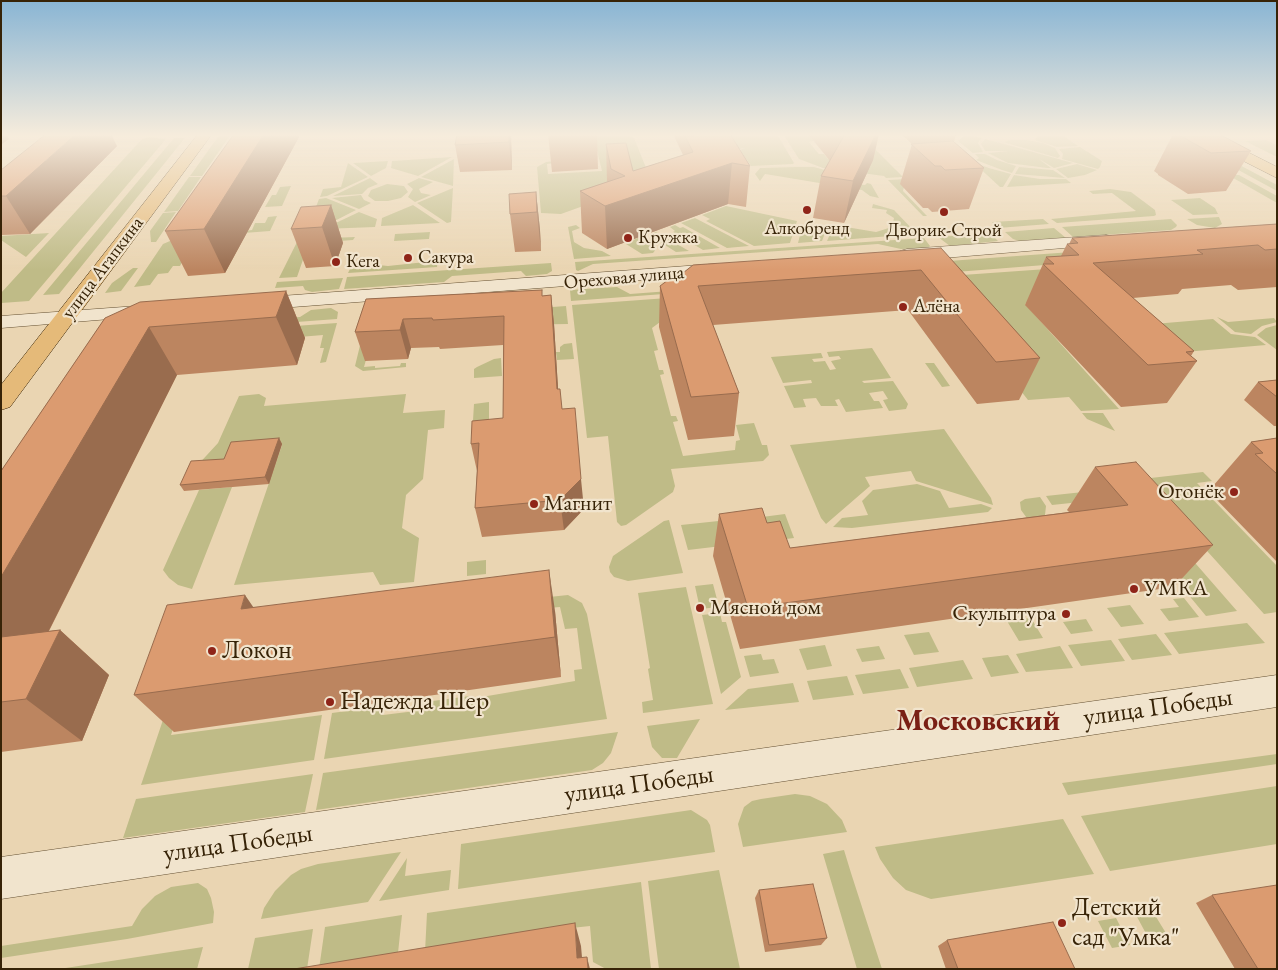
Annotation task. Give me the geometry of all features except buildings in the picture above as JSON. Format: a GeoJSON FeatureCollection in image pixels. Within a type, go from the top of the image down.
{"type":"FeatureCollection","features":[{"type":"Feature","properties":{"kind":"main road","name":"улица Агапкина"},"geometry":{"type":"LineString","coordinates":[[1,402],[171,179]]}},
{"type":"Feature","properties":{"kind":"street"},"geometry":{"type":"LineString","coordinates":[[888,256],[1126,238]]}},
{"type":"Feature","properties":{"kind":"street","name":"Ореховая улица"},"geometry":{"type":"LineString","coordinates":[[231,306],[732,269]]}},
{"type":"Feature","properties":{"kind":"street"},"geometry":{"type":"LineString","coordinates":[[1,322],[172,310]]}},
{"type":"Feature","properties":{"kind":"street","name":"улица Победы"},"geometry":{"type":"LineString","coordinates":[[1,878],[1277,690]]}},
{"type":"Feature","properties":{"kind":"shaded area"},"geometry":{"type":"Polygon","coordinates":[[[105,179],[132,179],[29,301],[1,303],[1,293],[105,179]]]}},
{"type":"Feature","properties":{"kind":"shaded area"},"geometry":{"type":"Polygon","coordinates":[[[140,179],[152,179],[59,294],[43,295],[140,179]]]}},
{"type":"Feature","properties":{"kind":"shaded area"},"geometry":{"type":"Polygon","coordinates":[[[187,179],[199,179],[178,211],[164,212],[187,179]]]}},
{"type":"Feature","properties":{"kind":"shaded area"},"geometry":{"type":"Polygon","coordinates":[[[343,179],[363,179],[327,196],[320,197],[323,189],[341,187],[343,179]]]}},
{"type":"Feature","properties":{"kind":"shaded area"},"geometry":{"type":"Polygon","coordinates":[[[367,179],[372,179],[378,184],[368,188],[362,194],[333,196],[367,179]]]}},
{"type":"Feature","properties":{"kind":"shaded area"},"geometry":{"type":"Polygon","coordinates":[[[416,179],[433,182],[419,189],[421,193],[431,195],[415,202],[408,197],[413,189],[407,184],[416,179]]]}},
{"type":"Feature","properties":{"kind":"shaded area"},"geometry":{"type":"Polygon","coordinates":[[[429,179],[453,179],[453,186],[429,179]]]}},
{"type":"Feature","properties":{"kind":"shaded area"},"geometry":{"type":"Polygon","coordinates":[[[538,179],[651,180],[605,183],[608,197],[561,214],[541,213],[538,179]]]}},
{"type":"Feature","properties":{"kind":"shaded area"},"geometry":{"type":"Polygon","coordinates":[[[797,179],[843,179],[847,183],[865,185],[867,183],[871,184],[879,198],[870,196],[862,190],[797,179]]]}},
{"type":"Feature","properties":{"kind":"shaded area"},"geometry":{"type":"Polygon","coordinates":[[[906,179],[903,191],[927,216],[923,216],[888,180],[906,179]]]}},
{"type":"Feature","properties":{"kind":"shaded area"},"geometry":{"type":"Polygon","coordinates":[[[992,179],[1008,179],[1003,187],[1000,187],[992,179]]]}},
{"type":"Feature","properties":{"kind":"shaded area"},"geometry":{"type":"Polygon","coordinates":[[[1012,179],[1066,179],[1071,183],[1007,187],[1012,179]]]}},
{"type":"Feature","properties":{"kind":"shaded area"},"geometry":{"type":"Polygon","coordinates":[[[1235,179],[1247,179],[1277,196],[1277,203],[1235,179]]]}},
{"type":"Feature","properties":{"kind":"shaded area"},"geometry":{"type":"Polygon","coordinates":[[[1255,179],[1266,179],[1277,185],[1277,191],[1255,179]]]}},
{"type":"Feature","properties":{"kind":"shaded area"},"geometry":{"type":"Polygon","coordinates":[[[387,184],[404,186],[408,192],[401,198],[388,201],[375,201],[368,196],[371,190],[387,184]]]}},
{"type":"Feature","properties":{"kind":"shaded area"},"geometry":{"type":"Polygon","coordinates":[[[291,186],[282,206],[265,207],[272,195],[276,195],[280,187],[291,186]]]}},
{"type":"Feature","properties":{"kind":"shaded area"},"geometry":{"type":"Polygon","coordinates":[[[453,188],[451,222],[447,223],[417,203],[453,188]]]}},
{"type":"Feature","properties":{"kind":"shaded area"},"geometry":{"type":"Polygon","coordinates":[[[1110,189],[1131,192],[1155,210],[1156,215],[1057,223],[1051,219],[1136,211],[1112,193],[1093,194],[1089,191],[1110,189]]]}},
{"type":"Feature","properties":{"kind":"shaded area"},"geometry":{"type":"Polygon","coordinates":[[[361,195],[364,200],[371,203],[359,209],[332,198],[361,195]]]}},
{"type":"Feature","properties":{"kind":"shaded area"},"geometry":{"type":"Polygon","coordinates":[[[326,198],[356,210],[317,230],[309,225],[319,199],[326,198]]]}},
{"type":"Feature","properties":{"kind":"shaded area"},"geometry":{"type":"Polygon","coordinates":[[[1200,198],[1215,208],[1218,214],[1193,215],[1171,200],[1200,198]]]}},
{"type":"Feature","properties":{"kind":"shaded area"},"geometry":{"type":"Polygon","coordinates":[[[873,204],[894,210],[917,234],[827,241],[834,225],[876,232],[892,227],[894,218],[886,213],[887,210],[872,208],[873,204]]]}},
{"type":"Feature","properties":{"kind":"shaded area"},"geometry":{"type":"Polygon","coordinates":[[[413,205],[440,223],[381,226],[382,218],[413,205]]]}},
{"type":"Feature","properties":{"kind":"shaded area"},"geometry":{"type":"Polygon","coordinates":[[[726,206],[797,221],[790,243],[754,246],[706,221],[710,219],[702,215],[726,206]]]}},
{"type":"Feature","properties":{"kind":"shaded area"},"geometry":{"type":"Polygon","coordinates":[[[176,212],[156,242],[151,242],[150,231],[163,213],[176,212]]]}},
{"type":"Feature","properties":{"kind":"shaded area"},"geometry":{"type":"Polygon","coordinates":[[[359,212],[377,219],[375,227],[323,229],[359,212]]]}},
{"type":"Feature","properties":{"kind":"shaded area"},"geometry":{"type":"Polygon","coordinates":[[[277,216],[270,231],[244,233],[245,231],[252,230],[255,223],[265,223],[268,217],[277,216]]]}},
{"type":"Feature","properties":{"kind":"shaded area"},"geometry":{"type":"Polygon","coordinates":[[[1219,217],[1222,224],[1215,228],[1197,225],[1187,219],[1219,217]]]}},
{"type":"Feature","properties":{"kind":"shaded area"},"geometry":{"type":"Polygon","coordinates":[[[695,218],[749,246],[727,248],[681,223],[695,218]]]}},
{"type":"Feature","properties":{"kind":"shaded area"},"geometry":{"type":"Polygon","coordinates":[[[1043,219],[1049,224],[998,228],[992,222],[1043,219]]]}},
{"type":"Feature","properties":{"kind":"shaded area"},"geometry":{"type":"Polygon","coordinates":[[[1171,219],[1177,225],[1171,230],[1073,237],[1062,227],[1171,219]]]}},
{"type":"Feature","properties":{"kind":"shaded area"},"geometry":{"type":"Polygon","coordinates":[[[576,225],[580,228],[572,231],[574,242],[584,248],[602,251],[611,256],[574,259],[568,227],[576,225]]]}},
{"type":"Feature","properties":{"kind":"shaded area"},"geometry":{"type":"Polygon","coordinates":[[[675,225],[680,228],[683,227],[720,248],[703,250],[673,232],[675,231],[670,227],[675,225]]]}},
{"type":"Feature","properties":{"kind":"shaded area"},"geometry":{"type":"Polygon","coordinates":[[[1054,228],[1066,238],[1019,241],[1013,239],[1005,232],[1054,228]]]}},
{"type":"Feature","properties":{"kind":"shaded area"},"geometry":{"type":"Polygon","coordinates":[[[801,231],[825,233],[822,241],[798,243],[801,231]]]}},
{"type":"Feature","properties":{"kind":"shaded area"},"geometry":{"type":"Polygon","coordinates":[[[430,232],[429,239],[394,241],[395,234],[430,232]]]}},
{"type":"Feature","properties":{"kind":"shaded area"},"geometry":{"type":"Polygon","coordinates":[[[656,232],[689,251],[676,252],[649,235],[656,232]]]}},
{"type":"Feature","properties":{"kind":"shaded area"},"geometry":{"type":"Polygon","coordinates":[[[49,233],[26,257],[1,240],[1,236],[49,233]]]}},
{"type":"Feature","properties":{"kind":"shaded area"},"geometry":{"type":"Polygon","coordinates":[[[990,233],[998,241],[950,246],[938,237],[990,233]]]}},
{"type":"Feature","properties":{"kind":"shaded area"},"geometry":{"type":"Polygon","coordinates":[[[355,237],[353,240],[312,243],[307,248],[297,277],[279,278],[297,242],[305,239],[355,237]]]}},
{"type":"Feature","properties":{"kind":"shaded area"},"geometry":{"type":"Polygon","coordinates":[[[639,237],[657,248],[653,253],[642,254],[626,244],[639,237]]]}},
{"type":"Feature","properties":{"kind":"shaded area"},"geometry":{"type":"Polygon","coordinates":[[[924,238],[930,246],[928,248],[901,249],[878,244],[593,264],[578,271],[576,270],[575,262],[924,238]]]}},
{"type":"Feature","properties":{"kind":"shaded area"},"geometry":{"type":"Polygon","coordinates":[[[170,241],[191,245],[180,266],[173,266],[168,273],[158,274],[150,285],[134,287],[163,244],[170,241]]]}},
{"type":"Feature","properties":{"kind":"shaded area"},"geometry":{"type":"Polygon","coordinates":[[[1126,248],[1147,257],[866,279],[935,262],[1126,248]]]}},
{"type":"Feature","properties":{"kind":"shaded area"},"geometry":{"type":"Polygon","coordinates":[[[438,262],[437,267],[348,273],[350,269],[368,266],[368,264],[388,266],[438,262]]]}},
{"type":"Feature","properties":{"kind":"shaded area"},"geometry":{"type":"Polygon","coordinates":[[[551,263],[552,271],[547,274],[526,276],[521,271],[452,276],[444,282],[344,289],[347,277],[551,263]]]}},
{"type":"Feature","properties":{"kind":"shaded area"},"geometry":{"type":"Polygon","coordinates":[[[1132,263],[1025,304],[1119,409],[1081,411],[1069,397],[1028,400],[934,277],[1132,263]]]}},
{"type":"Feature","properties":{"kind":"shaded area"},"geometry":{"type":"Polygon","coordinates":[[[133,268],[138,268],[121,291],[105,293],[112,283],[133,268]]]}},
{"type":"Feature","properties":{"kind":"shaded area"},"geometry":{"type":"Polygon","coordinates":[[[343,278],[339,289],[312,292],[305,290],[303,286],[275,288],[277,282],[343,278]]]}},
{"type":"Feature","properties":{"kind":"shaded area"},"geometry":{"type":"Polygon","coordinates":[[[789,282],[796,284],[571,301],[570,290],[617,287],[630,294],[789,282]]]}},
{"type":"Feature","properties":{"kind":"shaded area"},"geometry":{"type":"Polygon","coordinates":[[[695,296],[652,328],[658,350],[654,351],[659,370],[663,370],[664,374],[660,375],[671,416],[676,416],[678,421],[673,422],[683,456],[735,450],[736,441],[740,440],[736,425],[754,423],[762,445],[767,445],[769,455],[763,461],[671,469],[675,486],[673,492],[626,525],[621,526],[617,522],[608,436],[587,438],[572,305],[695,296]]]}},
{"type":"Feature","properties":{"kind":"shaded area"},"geometry":{"type":"Polygon","coordinates":[[[566,306],[568,324],[375,327],[364,367],[400,366],[401,363],[406,363],[406,367],[363,371],[355,366],[366,321],[566,306]]]}},
{"type":"Feature","properties":{"kind":"shaded area"},"geometry":{"type":"Polygon","coordinates":[[[331,308],[338,312],[337,319],[283,323],[285,318],[300,317],[311,310],[331,308]]]}},
{"type":"Feature","properties":{"kind":"shaded area"},"geometry":{"type":"Polygon","coordinates":[[[1217,317],[1228,322],[1274,318],[1277,322],[1262,326],[1251,334],[1235,332],[1217,317]]]}},
{"type":"Feature","properties":{"kind":"shaded area"},"geometry":{"type":"Polygon","coordinates":[[[1213,319],[1231,334],[1255,337],[1266,345],[1173,353],[1142,325],[1213,319]]]}},
{"type":"Feature","properties":{"kind":"shaded area"},"geometry":{"type":"Polygon","coordinates":[[[337,323],[326,362],[320,363],[324,348],[320,348],[323,335],[299,337],[281,327],[337,323]]]}},
{"type":"Feature","properties":{"kind":"shaded area"},"geometry":{"type":"Polygon","coordinates":[[[1277,325],[1277,350],[1257,335],[1266,328],[1277,325]]]}},
{"type":"Feature","properties":{"kind":"shaded area"},"geometry":{"type":"Polygon","coordinates":[[[572,343],[574,359],[557,360],[556,352],[560,352],[560,347],[564,344],[572,343]]]}},
{"type":"Feature","properties":{"kind":"shaded area"},"geometry":{"type":"Polygon","coordinates":[[[872,348],[891,378],[862,381],[864,383],[893,381],[908,404],[906,409],[889,411],[883,400],[888,399],[883,391],[869,393],[874,401],[879,401],[883,408],[846,412],[839,399],[835,400],[838,406],[821,406],[816,398],[803,399],[806,407],[794,408],[784,386],[812,383],[811,380],[783,383],[771,357],[821,353],[823,358],[812,359],[814,362],[825,361],[830,370],[836,369],[831,361],[841,359],[839,356],[829,357],[827,352],[872,348]]]}},
{"type":"Feature","properties":{"kind":"shaded area"},"geometry":{"type":"Polygon","coordinates":[[[501,358],[502,376],[474,378],[474,369],[494,359],[501,358]]]}},
{"type":"Feature","properties":{"kind":"shaded area"},"geometry":{"type":"Polygon","coordinates":[[[925,363],[934,363],[950,386],[942,387],[925,363]]]}},
{"type":"Feature","properties":{"kind":"shaded area"},"geometry":{"type":"Polygon","coordinates":[[[259,394],[266,398],[264,406],[406,394],[403,413],[445,410],[444,428],[428,430],[423,479],[406,495],[402,528],[419,538],[414,582],[380,585],[373,572],[234,585],[282,445],[227,465],[195,468],[218,443],[239,396],[259,394]]]}},
{"type":"Feature","properties":{"kind":"shaded area"},"geometry":{"type":"Polygon","coordinates":[[[489,402],[489,436],[472,437],[474,404],[489,402]]]}},
{"type":"Feature","properties":{"kind":"shaded area"},"geometry":{"type":"Polygon","coordinates":[[[1082,413],[1103,413],[1115,431],[1087,419],[1082,413]]]}},
{"type":"Feature","properties":{"kind":"shaded area"},"geometry":{"type":"Polygon","coordinates":[[[944,429],[991,498],[993,505],[916,481],[911,471],[865,477],[870,486],[826,524],[821,518],[790,445],[944,429]]]}},
{"type":"Feature","properties":{"kind":"shaded area"},"geometry":{"type":"Polygon","coordinates":[[[1203,472],[1212,481],[1197,483],[1277,566],[1277,612],[1264,614],[1142,479],[1203,472]]]}},
{"type":"Feature","properties":{"kind":"shaded area"},"geometry":{"type":"Polygon","coordinates":[[[917,484],[940,491],[949,508],[981,504],[992,508],[988,512],[852,528],[833,527],[842,518],[868,515],[862,501],[873,490],[917,484]]]}},
{"type":"Feature","properties":{"kind":"shaded area"},"geometry":{"type":"Polygon","coordinates":[[[232,487],[192,589],[178,585],[163,570],[199,490],[232,487]]]}},
{"type":"Feature","properties":{"kind":"shaded area"},"geometry":{"type":"Polygon","coordinates":[[[1111,489],[1136,496],[1052,505],[1046,496],[1111,489]]]}},
{"type":"Feature","properties":{"kind":"shaded area"},"geometry":{"type":"Polygon","coordinates":[[[1040,497],[1046,506],[1044,524],[1032,525],[1021,510],[1020,502],[1025,499],[1040,497]]]}},
{"type":"Feature","properties":{"kind":"shaded area"},"geometry":{"type":"Polygon","coordinates":[[[1142,502],[1237,611],[1206,616],[1114,505],[1142,502]]]}},
{"type":"Feature","properties":{"kind":"shaded area"},"geometry":{"type":"Polygon","coordinates":[[[785,514],[794,538],[770,541],[762,517],[785,514]]]}},
{"type":"Feature","properties":{"kind":"shaded area"},"geometry":{"type":"Polygon","coordinates":[[[756,517],[764,541],[688,550],[681,525],[756,517]]]}},
{"type":"Feature","properties":{"kind":"shaded area"},"geometry":{"type":"Polygon","coordinates":[[[669,520],[683,573],[628,581],[614,577],[609,567],[613,556],[664,521],[669,520]]]}},
{"type":"Feature","properties":{"kind":"shaded area"},"geometry":{"type":"Polygon","coordinates":[[[486,560],[486,574],[467,576],[467,562],[486,560]]]}},
{"type":"Feature","properties":{"kind":"shaded area"},"geometry":{"type":"Polygon","coordinates":[[[713,584],[719,607],[700,609],[695,586],[713,584]]]}},
{"type":"Feature","properties":{"kind":"shaded area"},"geometry":{"type":"Polygon","coordinates":[[[686,587],[713,704],[643,713],[642,702],[653,700],[638,593],[686,587]]]}},
{"type":"Feature","properties":{"kind":"shaded area"},"geometry":{"type":"Polygon","coordinates":[[[568,595],[582,603],[587,614],[607,719],[324,759],[332,713],[384,706],[383,715],[424,710],[425,702],[470,696],[470,699],[575,681],[574,670],[582,669],[577,628],[565,629],[560,607],[501,612],[502,602],[568,595]]]}},
{"type":"Feature","properties":{"kind":"shaded area"},"geometry":{"type":"Polygon","coordinates":[[[1184,598],[1199,617],[1169,621],[1160,609],[1179,607],[1173,599],[1184,598]]]}},
{"type":"Feature","properties":{"kind":"shaded area"},"geometry":{"type":"Polygon","coordinates":[[[1130,605],[1144,624],[1121,627],[1107,608],[1130,605]]]}},
{"type":"Feature","properties":{"kind":"shaded area"},"geometry":{"type":"Polygon","coordinates":[[[720,613],[722,622],[726,622],[741,677],[721,694],[702,615],[720,613]]]}},
{"type":"Feature","properties":{"kind":"shaded area"},"geometry":{"type":"Polygon","coordinates":[[[1031,618],[1043,638],[1019,641],[1007,621],[1031,618]]]}},
{"type":"Feature","properties":{"kind":"shaded area"},"geometry":{"type":"Polygon","coordinates":[[[1086,619],[1093,631],[1071,634],[1063,622],[1086,619]]]}},
{"type":"Feature","properties":{"kind":"shaded area"},"geometry":{"type":"Polygon","coordinates":[[[1247,623],[1265,643],[1179,654],[1164,633],[1247,623]]]}},
{"type":"Feature","properties":{"kind":"shaded area"},"geometry":{"type":"Polygon","coordinates":[[[205,630],[171,735],[322,715],[314,760],[141,785],[189,643],[205,630]]]}},
{"type":"Feature","properties":{"kind":"shaded area"},"geometry":{"type":"Polygon","coordinates":[[[929,632],[939,652],[914,655],[904,635],[929,632]]]}},
{"type":"Feature","properties":{"kind":"shaded area"},"geometry":{"type":"Polygon","coordinates":[[[1156,634],[1172,655],[1132,660],[1118,639],[1156,634]]]}},
{"type":"Feature","properties":{"kind":"shaded area"},"geometry":{"type":"Polygon","coordinates":[[[1111,640],[1125,661],[1081,666],[1068,645],[1111,640]]]}},
{"type":"Feature","properties":{"kind":"shaded area"},"geometry":{"type":"Polygon","coordinates":[[[825,645],[832,666],[807,670],[799,649],[825,645]]]}},
{"type":"Feature","properties":{"kind":"shaded area"},"geometry":{"type":"Polygon","coordinates":[[[879,646],[885,659],[862,662],[856,649],[879,646]]]}},
{"type":"Feature","properties":{"kind":"shaded area"},"geometry":{"type":"Polygon","coordinates":[[[1060,646],[1073,668],[1026,672],[1016,654],[1060,646]]]}},
{"type":"Feature","properties":{"kind":"shaded area"},"geometry":{"type":"Polygon","coordinates":[[[761,654],[763,660],[774,659],[779,673],[750,677],[744,656],[761,654]]]}},
{"type":"Feature","properties":{"kind":"shaded area"},"geometry":{"type":"Polygon","coordinates":[[[1008,655],[1019,673],[991,677],[982,658],[1008,655]]]}},
{"type":"Feature","properties":{"kind":"shaded area"},"geometry":{"type":"Polygon","coordinates":[[[963,660],[973,679],[917,687],[909,668],[963,660]]]}},
{"type":"Feature","properties":{"kind":"shaded area"},"geometry":{"type":"Polygon","coordinates":[[[900,669],[909,688],[863,694],[855,675],[900,669]]]}},
{"type":"Feature","properties":{"kind":"shaded area"},"geometry":{"type":"Polygon","coordinates":[[[847,676],[854,695],[813,700],[807,681],[847,676]]]}},
{"type":"Feature","properties":{"kind":"shaded area"},"geometry":{"type":"Polygon","coordinates":[[[793,683],[799,702],[725,710],[748,689],[793,683]]]}},
{"type":"Feature","properties":{"kind":"shaded area"},"geometry":{"type":"Polygon","coordinates":[[[700,719],[677,758],[662,758],[652,747],[647,726],[700,719]]]}},
{"type":"Feature","properties":{"kind":"shaded area"},"geometry":{"type":"Polygon","coordinates":[[[618,732],[611,753],[603,763],[592,770],[316,810],[323,773],[618,732]]]}},
{"type":"Feature","properties":{"kind":"shaded area"},"geometry":{"type":"Polygon","coordinates":[[[1277,754],[1277,764],[1068,795],[1062,783],[1277,754]]]}},
{"type":"Feature","properties":{"kind":"shaded area"},"geometry":{"type":"Polygon","coordinates":[[[313,774],[305,812],[123,838],[136,799],[313,774]]]}},
{"type":"Feature","properties":{"kind":"shaded area"},"geometry":{"type":"Polygon","coordinates":[[[1277,786],[1277,844],[1110,871],[1081,816],[1277,786]]]}},
{"type":"Feature","properties":{"kind":"shaded area"},"geometry":{"type":"Polygon","coordinates":[[[795,794],[810,796],[827,804],[842,820],[847,832],[743,847],[738,824],[744,807],[752,801],[795,794]]]}},
{"type":"Feature","properties":{"kind":"shaded area"},"geometry":{"type":"Polygon","coordinates":[[[691,810],[707,820],[710,825],[715,852],[458,889],[461,844],[691,810]]]}},
{"type":"Feature","properties":{"kind":"shaded area"},"geometry":{"type":"Polygon","coordinates":[[[1063,819],[1094,874],[931,899],[906,890],[893,878],[880,859],[875,847],[1063,819]]]}},
{"type":"Feature","properties":{"kind":"shaded area"},"geometry":{"type":"Polygon","coordinates":[[[844,850],[882,969],[857,969],[823,854],[844,850]]]}},
{"type":"Feature","properties":{"kind":"shaded area"},"geometry":{"type":"Polygon","coordinates":[[[401,852],[368,902],[261,919],[264,908],[275,891],[291,875],[301,869],[318,864],[401,852]]]}},
{"type":"Feature","properties":{"kind":"shaded area"},"geometry":{"type":"Polygon","coordinates":[[[407,858],[405,876],[451,870],[449,890],[379,901],[407,858]]]}},
{"type":"Feature","properties":{"kind":"shaded area"},"geometry":{"type":"Polygon","coordinates":[[[719,870],[740,969],[659,969],[648,881],[719,870]]]}},
{"type":"Feature","properties":{"kind":"shaded area"},"geometry":{"type":"Polygon","coordinates":[[[641,882],[651,969],[606,969],[593,962],[590,926],[515,934],[425,952],[427,913],[641,882]]]}},
{"type":"Feature","properties":{"kind":"shaded area"},"geometry":{"type":"Polygon","coordinates":[[[198,883],[207,889],[211,898],[214,912],[213,923],[127,939],[1,958],[1,946],[132,926],[142,909],[155,896],[171,887],[198,883]]]}},
{"type":"Feature","properties":{"kind":"shaded area"},"geometry":{"type":"Polygon","coordinates":[[[1153,912],[1169,938],[1150,941],[1136,915],[1153,912]]]}},
{"type":"Feature","properties":{"kind":"shaded area"},"geometry":{"type":"Polygon","coordinates":[[[402,915],[398,953],[319,969],[325,927],[402,915]]]}},
{"type":"Feature","properties":{"kind":"shaded area"},"geometry":{"type":"Polygon","coordinates":[[[1116,918],[1130,945],[1112,948],[1098,921],[1116,918]]]}},
{"type":"Feature","properties":{"kind":"shaded area"},"geometry":{"type":"Polygon","coordinates":[[[313,929],[307,969],[248,969],[255,938],[313,929]]]}},
{"type":"Feature","properties":{"kind":"shaded area"},"geometry":{"type":"Polygon","coordinates":[[[203,947],[197,969],[59,969],[203,947]]]}},
{"type":"Feature","properties":{"kind":"place","name":"Алкобренд"},"geometry":{"type":"Point","coordinates":[807,210]}},
{"type":"Feature","properties":{"kind":"place","name":"Дворик-Строй"},"geometry":{"type":"Point","coordinates":[944,212]}},
{"type":"Feature","properties":{"kind":"place","name":"Кружка"},"geometry":{"type":"Point","coordinates":[628,238]}},
{"type":"Feature","properties":{"kind":"place","name":"Сакура"},"geometry":{"type":"Point","coordinates":[408,258]}},
{"type":"Feature","properties":{"kind":"place","name":"Кега"},"geometry":{"type":"Point","coordinates":[336,262]}},
{"type":"Feature","properties":{"kind":"place","name":"Алёна"},"geometry":{"type":"Point","coordinates":[903,307]}},
{"type":"Feature","properties":{"kind":"place","name":"Огонёк"},"geometry":{"type":"Point","coordinates":[1234,492]}},
{"type":"Feature","properties":{"kind":"place","name":"Магнит"},"geometry":{"type":"Point","coordinates":[534,504]}},
{"type":"Feature","properties":{"kind":"place","name":"УМКА"},"geometry":{"type":"Point","coordinates":[1134,589]}},
{"type":"Feature","properties":{"kind":"place","name":"Мясной дом"},"geometry":{"type":"Point","coordinates":[700,608]}},
{"type":"Feature","properties":{"kind":"place","name":"Скульптура"},"geometry":{"type":"Point","coordinates":[1066,614]}},
{"type":"Feature","properties":{"kind":"place","name":"Локон"},"geometry":{"type":"Point","coordinates":[212,651]}},
{"type":"Feature","properties":{"kind":"place","name":"Надежда Шер"},"geometry":{"type":"Point","coordinates":[330,702]}},
{"type":"Feature","properties":{"kind":"place","name":"Детский сад \"Умка\""},"geometry":{"type":"Point","coordinates":[1062,923]}},
{"type":"Feature","properties":{"kind":"district","name":"Московский"},"geometry":{"type":"Point","coordinates":[978,722]}}]}
